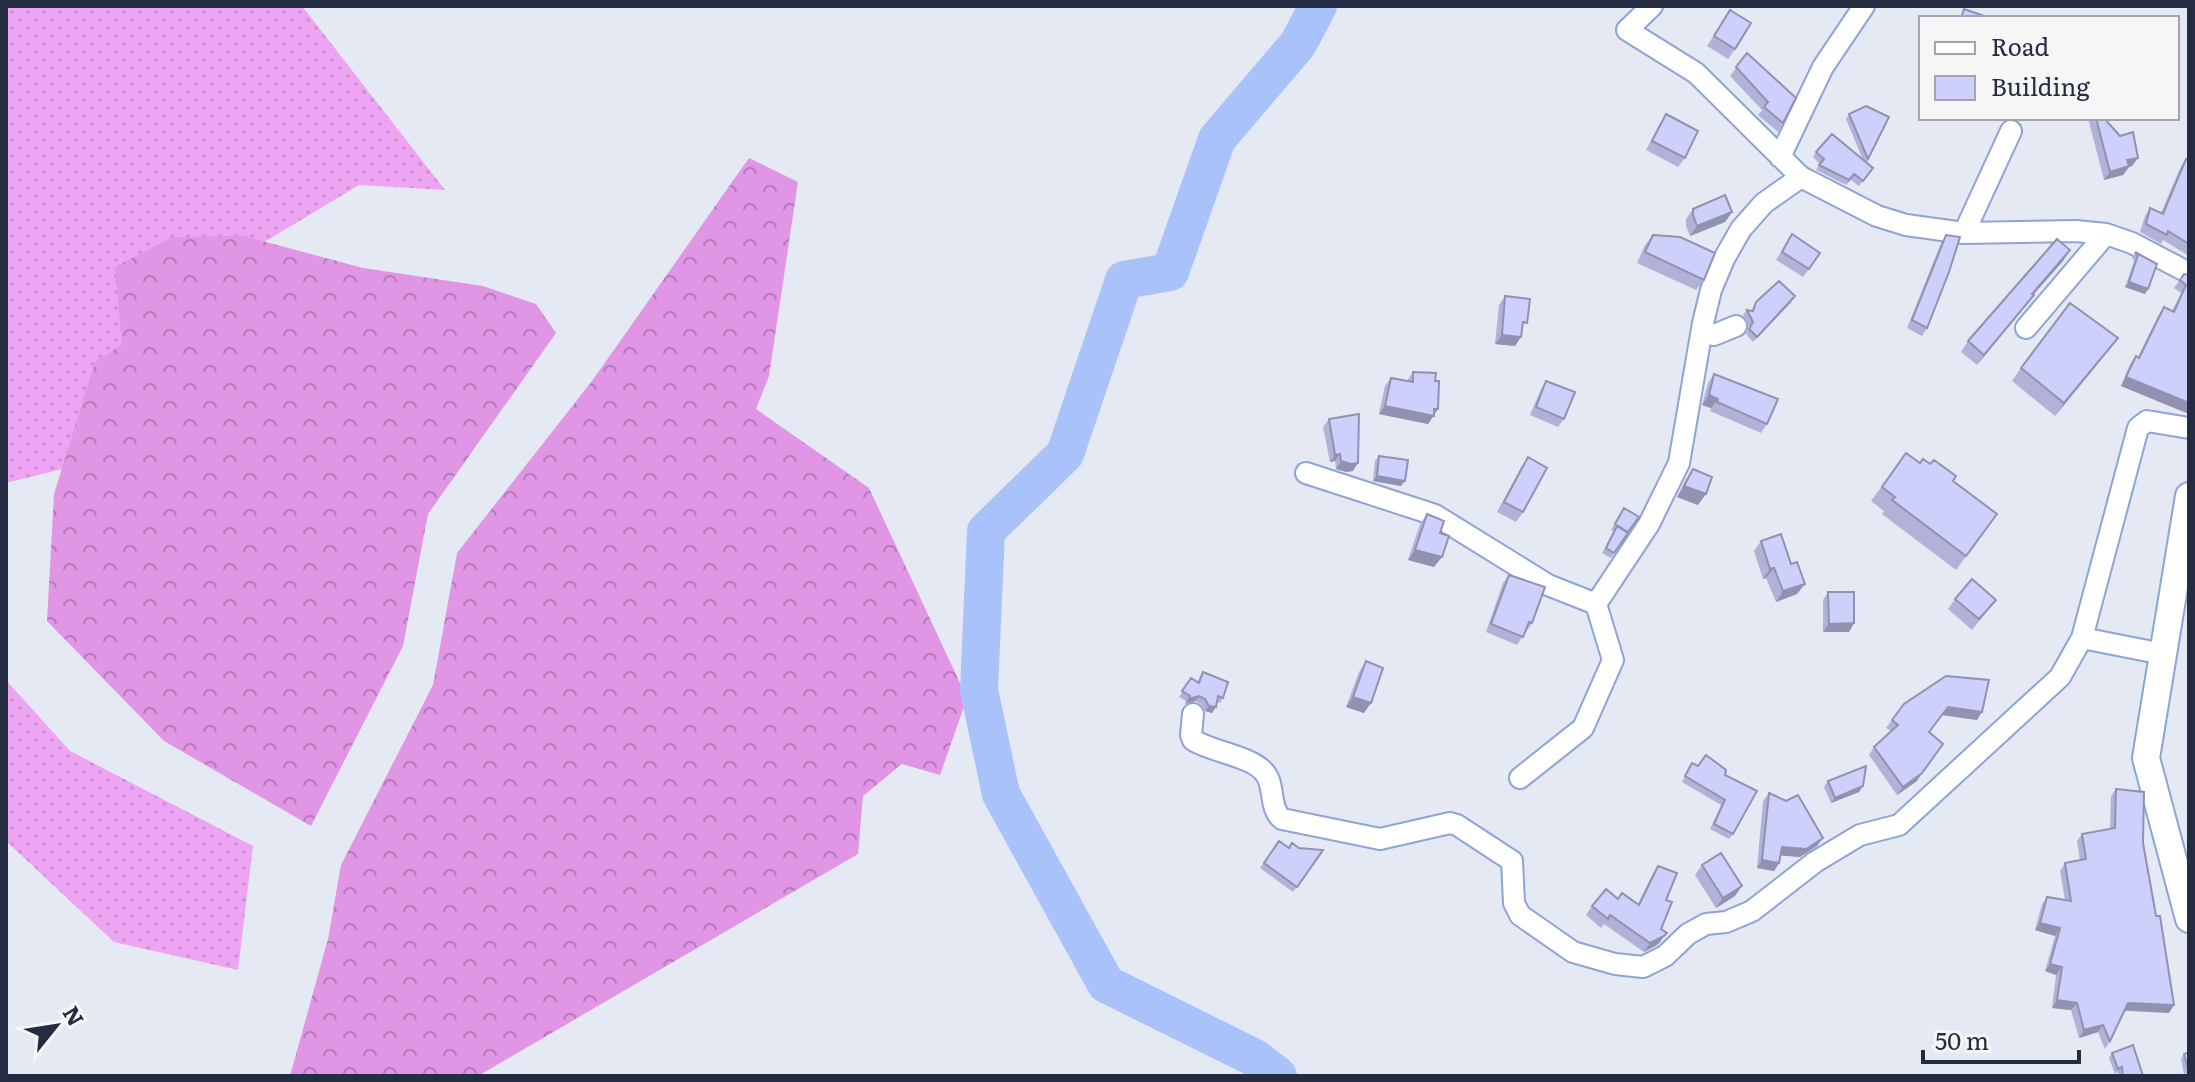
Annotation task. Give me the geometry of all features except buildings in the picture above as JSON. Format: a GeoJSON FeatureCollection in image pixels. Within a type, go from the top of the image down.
{"type":"FeatureCollection","features":[{"type":"Feature","properties":{"kind":"street"},"geometry":{"type":"LineString","coordinates":[[1652,6],[1627,30],[1696,73],[1801,177],[1877,216],[1906,225],[1964,233],[2076,231],[2106,234],[2132,243],[2189,273]]}},
{"type":"Feature","properties":{"kind":"street"},"geometry":{"type":"LineString","coordinates":[[1780,157],[1823,67],[1864,6]]}},
{"type":"Feature","properties":{"kind":"street"},"geometry":{"type":"LineString","coordinates":[[1964,233],[2011,131]]}},
{"type":"Feature","properties":{"kind":"street"},"geometry":{"type":"LineString","coordinates":[[1596,604],[1649,524],[1679,463],[1711,290],[1724,259],[1741,229],[1764,203],[1801,177]]}},
{"type":"Feature","properties":{"kind":"street"},"geometry":{"type":"LineString","coordinates":[[2026,328],[2106,234]]}},
{"type":"Feature","properties":{"kind":"street"},"geometry":{"type":"LineString","coordinates":[[1702,332],[1714,335],[1736,326]]}},
{"type":"Feature","properties":{"kind":"street"},"geometry":{"type":"LineString","coordinates":[[1193,714],[1193,740],[1259,766],[1267,775],[1276,813],[1282,819],[1380,839],[1450,823],[1457,825],[1512,861],[1514,903],[1520,915],[1573,952],[1615,964],[1643,967],[1665,956],[1688,934],[1706,924],[1726,922],[1752,911],[1815,862],[1860,835],[1899,825],[2060,677],[2082,638],[2138,428],[2147,421],[2189,428]]}},
{"type":"Feature","properties":{"kind":"street"},"geometry":{"type":"LineString","coordinates":[[1306,473],[1435,515],[1548,585],[1596,604]]}},
{"type":"Feature","properties":{"kind":"street"},"geometry":{"type":"LineString","coordinates":[[2189,496],[2146,758],[2189,919]]}},
{"type":"Feature","properties":{"kind":"street"},"geometry":{"type":"LineString","coordinates":[[1520,778],[1583,728],[1613,660],[1596,604]]}},
{"type":"Feature","properties":{"kind":"street"},"geometry":{"type":"LineString","coordinates":[[2082,638],[2163,654]]}},
{"type":"Feature","properties":{"kind":"shaded area"},"geometry":{"type":"Polygon","coordinates":[[[6,6],[302,6],[445,190],[359,185],[188,288],[227,428],[6,483],[6,6]]]}},
{"type":"Feature","properties":{"kind":"shaded area"},"geometry":{"type":"Polygon","coordinates":[[[6,680],[70,751],[253,846],[238,970],[114,942],[6,841],[6,680]]]}},
{"type":"Feature","properties":{"kind":"green space"},"geometry":{"type":"Polygon","coordinates":[[[749,158],[798,182],[769,376],[756,409],[869,488],[967,698],[940,775],[902,764],[863,796],[858,854],[478,1076],[290,1076],[328,939],[341,865],[433,685],[457,553],[592,381],[749,158]]]}},
{"type":"Feature","properties":{"kind":"green space"},"geometry":{"type":"Polygon","coordinates":[[[244,236],[363,268],[483,286],[536,304],[556,333],[428,514],[403,646],[311,826],[164,741],[47,621],[54,494],[95,362],[122,344],[115,267],[172,237],[244,236]]]}},
{"type":"Feature","properties":{"kind":"waterway"},"geometry":{"type":"LineString","coordinates":[[1278,1076],[1255,1058],[1106,984],[1001,794],[979,690],[986,531],[1065,454],[1124,280],[1170,272],[1217,139],[1298,44],[1318,6]]}}]}
